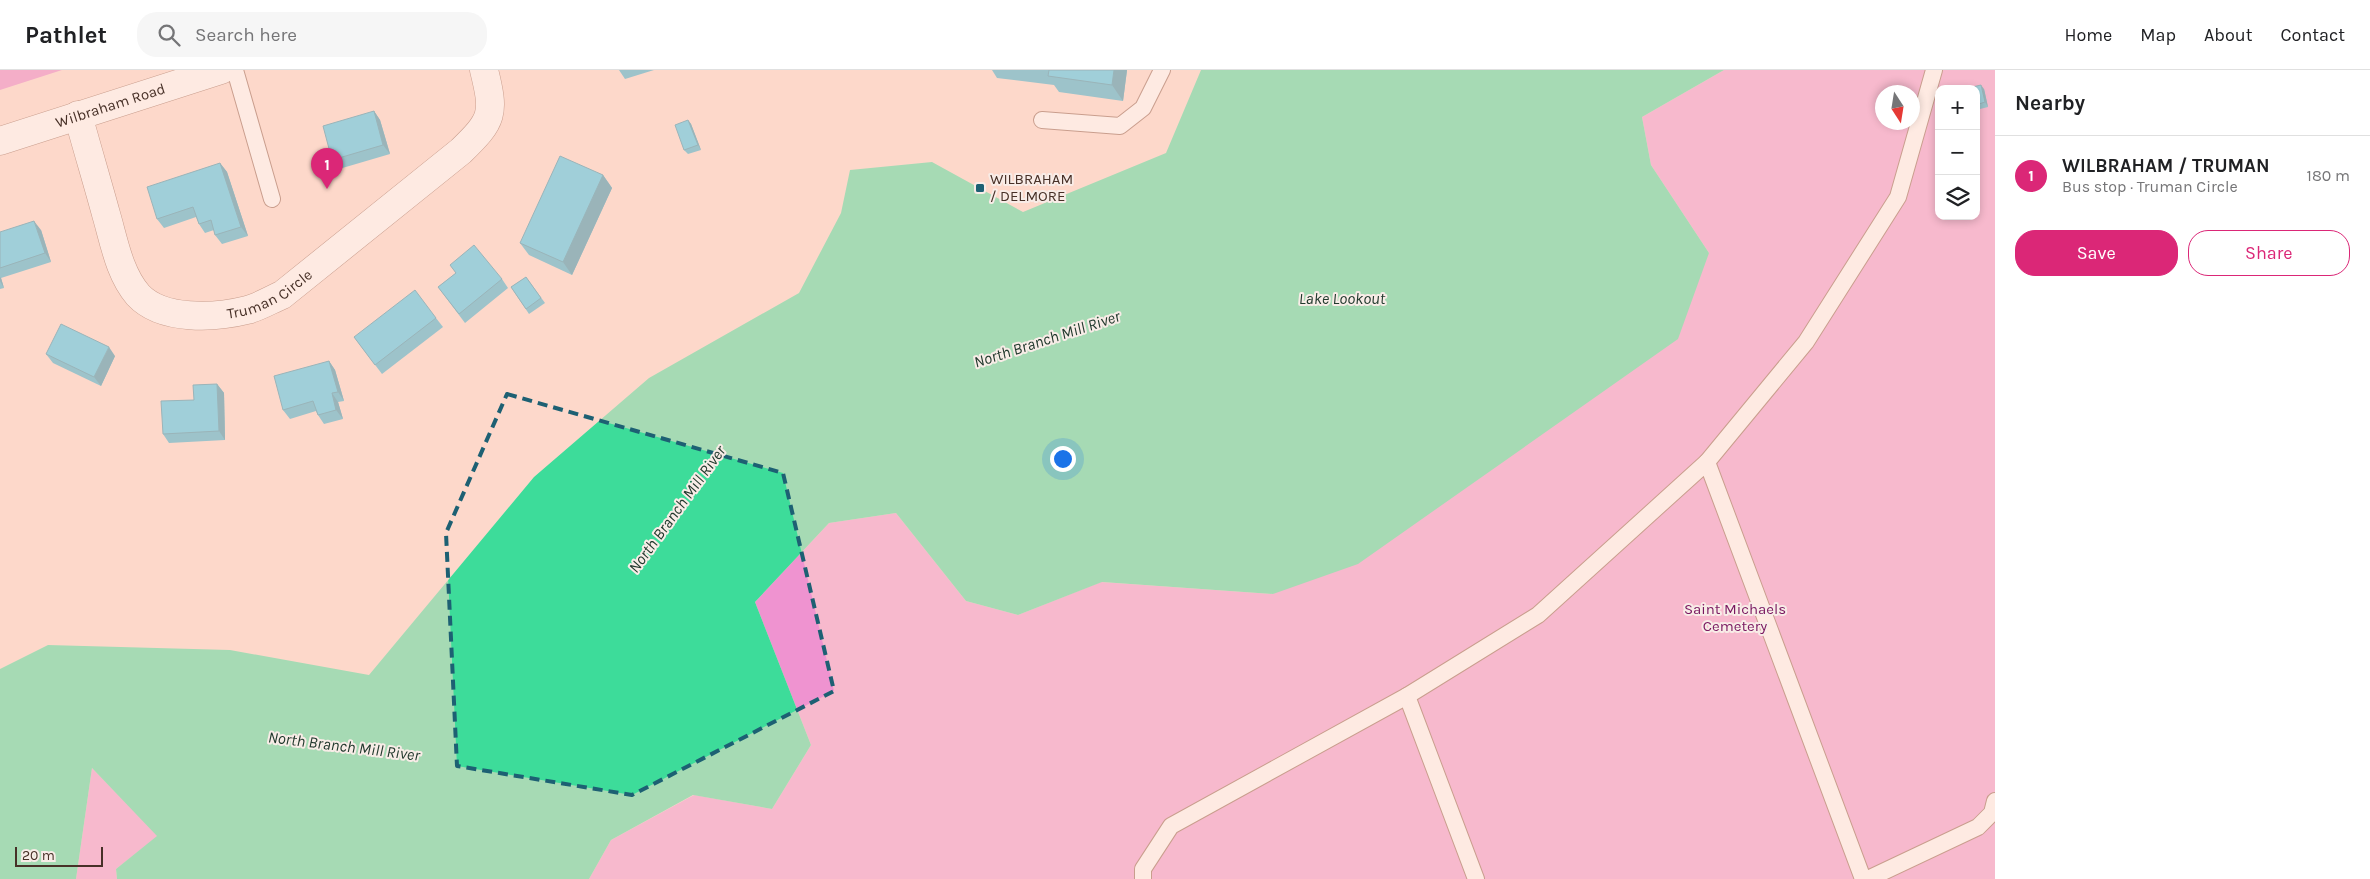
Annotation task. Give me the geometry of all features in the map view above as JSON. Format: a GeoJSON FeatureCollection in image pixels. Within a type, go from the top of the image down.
{"type":"FeatureCollection","features":[{"type":"Feature","properties":{"kind":"street","name":"Wilbraham Road"},"geometry":{"type":"LineString","coordinates":[[0,141],[221,70]]}},
{"type":"Feature","properties":{"kind":"street","name":"Truman Circle"},"geometry":{"type":"LineString","coordinates":[[78,115],[120,262],[132,286],[140,296],[158,308],[181,314],[234,313],[248,310],[282,295],[461,151],[481,132],[488,122],[489,112],[484,70]]}},
{"type":"Feature","properties":{"kind":"lane"},"geometry":{"type":"LineString","coordinates":[[235,70],[272,199]]}},
{"type":"Feature","properties":{"kind":"lane"},"geometry":{"type":"LineString","coordinates":[[1042,120],[1120,126],[1143,108],[1162,70]]}},
{"type":"Feature","properties":{"kind":"lane"},"geometry":{"type":"LineString","coordinates":[[1142,879],[1143,869],[1171,826],[1407,696],[1538,615],[1708,462],[1806,342],[1898,198],[1934,70]]}},
{"type":"Feature","properties":{"kind":"lane"},"geometry":{"type":"LineString","coordinates":[[1708,462],[1863,879]]}},
{"type":"Feature","properties":{"kind":"lane"},"geometry":{"type":"LineString","coordinates":[[1407,696],[1476,879]]}},
{"type":"Feature","properties":{"kind":"lane"},"geometry":{"type":"LineString","coordinates":[[1868,879],[1978,827],[1992,813],[1995,801]]}},
{"type":"Feature","properties":{"kind":"highlighted area"},"geometry":{"type":"Polygon","coordinates":[[[507,394],[783,473],[834,691],[632,795],[457,766],[446,533],[507,394]]]}},
{"type":"Feature","properties":{"kind":"green space","name":"Saint Michaels Cemetery"},"geometry":{"type":"Polygon","coordinates":[[[1724,70],[1995,70],[1995,879],[589,879],[611,840],[694,795],[772,809],[811,745],[755,602],[829,523],[896,513],[966,601],[1018,615],[1101,582],[1273,594],[1709,253],[1651,165],[1642,117],[1724,70]]]}},
{"type":"Feature","properties":{"kind":"green space"},"geometry":{"type":"Polygon","coordinates":[[[92,768],[158,836],[116,869],[117,879],[76,879],[92,768]]]}},
{"type":"Feature","properties":{"kind":"shaded area"},"geometry":{"type":"Polygon","coordinates":[[[0,70],[62,70],[0,90],[0,70]]]}},
{"type":"Feature","properties":{"kind":"water","name":"Lake Lookout"},"geometry":{"type":"Polygon","coordinates":[[[1201,70],[1724,70],[1642,117],[1651,165],[1709,253],[1678,339],[1358,564],[1273,594],[1102,582],[1018,615],[966,601],[896,513],[829,523],[755,602],[811,745],[772,809],[693,795],[611,840],[589,879],[117,879],[116,869],[157,836],[92,768],[76,879],[0,879],[0,669],[48,645],[230,650],[369,675],[534,477],[649,378],[799,293],[841,213],[850,170],[932,162],[1023,212],[1166,153],[1201,70]]]}},
{"type":"Feature","properties":{"kind":"building"},"geometry":{"type":"Polygon","coordinates":[[[1049,70],[1114,70],[1112,85],[1048,76],[1049,70]]]}},
{"type":"Feature","properties":{"kind":"building"},"geometry":{"type":"Polygon","coordinates":[[[1980,85],[1985,102],[1980,104],[1980,85]]]}},
{"type":"Feature","properties":{"kind":"building"},"geometry":{"type":"Polygon","coordinates":[[[374,111],[383,145],[332,160],[323,126],[374,111]]]}},
{"type":"Feature","properties":{"kind":"building"},"geometry":{"type":"Polygon","coordinates":[[[688,120],[698,145],[684,150],[675,125],[688,120]]]}},
{"type":"Feature","properties":{"kind":"building"},"geometry":{"type":"Polygon","coordinates":[[[560,156],[603,175],[563,262],[520,243],[560,156]]]}},
{"type":"Feature","properties":{"kind":"building"},"geometry":{"type":"Polygon","coordinates":[[[220,163],[241,227],[215,235],[211,220],[199,224],[193,207],[157,219],[147,187],[220,163]]]}},
{"type":"Feature","properties":{"kind":"building"},"geometry":{"type":"Polygon","coordinates":[[[34,221],[45,253],[0,268],[0,232],[34,221]]]}},
{"type":"Feature","properties":{"kind":"building"},"geometry":{"type":"Polygon","coordinates":[[[474,245],[502,279],[459,314],[438,287],[456,273],[450,265],[474,245]]]}},
{"type":"Feature","properties":{"kind":"building"},"geometry":{"type":"Polygon","coordinates":[[[526,277],[541,298],[526,309],[511,287],[526,277]]]}},
{"type":"Feature","properties":{"kind":"building"},"geometry":{"type":"Polygon","coordinates":[[[415,290],[436,318],[375,365],[354,337],[415,290]]]}},
{"type":"Feature","properties":{"kind":"building"},"geometry":{"type":"Polygon","coordinates":[[[61,324],[109,347],[94,377],[46,354],[61,324]]]}},
{"type":"Feature","properties":{"kind":"building"},"geometry":{"type":"Polygon","coordinates":[[[329,361],[338,392],[332,393],[336,410],[318,415],[313,401],[283,410],[274,376],[329,361]]]}},
{"type":"Feature","properties":{"kind":"building"},"geometry":{"type":"Polygon","coordinates":[[[217,384],[219,431],[163,434],[161,401],[194,400],[193,385],[217,384]]]}},
{"type":"Feature","properties":{"kind":"place","name":"WILBRAHAM / DELMORE"},"geometry":{"type":"Point","coordinates":[980,188]}},
{"type":"Feature","properties":{"kind":"place","name":"WILBRAHAM / TRUMAN"},"geometry":{"type":"Point","coordinates":[327,189]}},
{"type":"Feature","properties":{"kind":"water label","name":"North Branch Mill River"},"geometry":{"type":"Point","coordinates":[1047,339]}},
{"type":"Feature","properties":{"kind":"water label","name":"North Branch Mill River"},"geometry":{"type":"Point","coordinates":[677,509]}},
{"type":"Feature","properties":{"kind":"water label","name":"North Branch Mill River"},"geometry":{"type":"Point","coordinates":[344,746]}}]}
